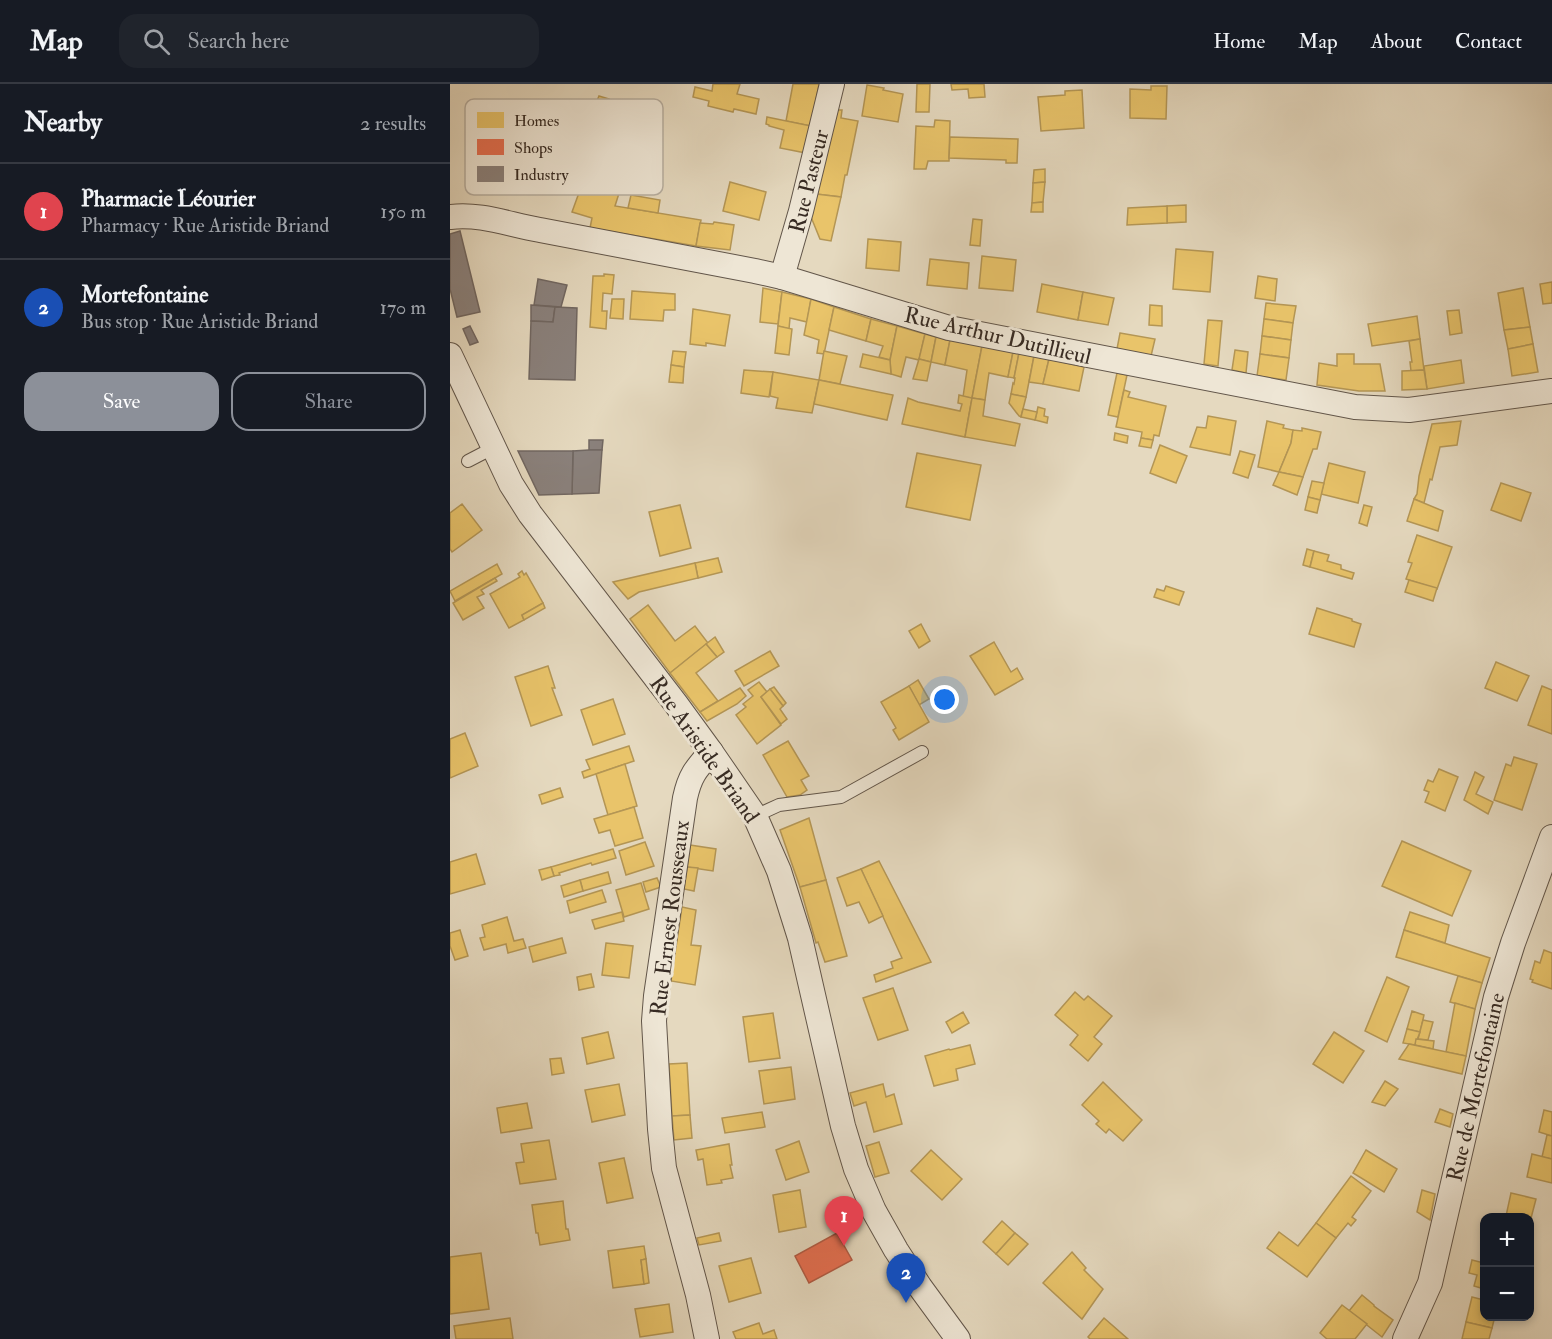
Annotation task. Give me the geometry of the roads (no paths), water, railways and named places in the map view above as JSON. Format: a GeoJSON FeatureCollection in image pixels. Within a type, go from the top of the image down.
{"type":"FeatureCollection","features":[{"type":"Feature","properties":{"kind":"street","name":"Rue Pasteur"},"geometry":{"type":"LineString","coordinates":[[782,277],[801,211],[832,84]]}},
{"type":"Feature","properties":{"kind":"street","name":"Rue Arthur Dutillieul"},"geometry":{"type":"LineString","coordinates":[[450,217],[492,219],[782,277],[949,328],[1355,407],[1409,410],[1552,391]]}},
{"type":"Feature","properties":{"kind":"street","name":"Rue Aristide Briand"},"geometry":{"type":"LineString","coordinates":[[452,367],[511,484],[530,514],[711,752],[755,816],[779,871],[797,930],[843,1126],[856,1169],[874,1211],[896,1250],[958,1339]]}},
{"type":"Feature","properties":{"kind":"street","name":"Rue Ernest Rousseaux"},"geometry":{"type":"LineString","coordinates":[[707,1339],[698,1295],[664,1167],[654,1009],[687,788],[696,769],[711,752]]}},
{"type":"Feature","properties":{"kind":"street","name":"Rue de Mortefontaine"},"geometry":{"type":"LineString","coordinates":[[1405,1339],[1430,1283],[1496,997],[1552,837]]}},
{"type":"Feature","properties":{"kind":"lane"},"geometry":{"type":"LineString","coordinates":[[468,461],[493,448]]}},
{"type":"Feature","properties":{"kind":"lane"},"geometry":{"type":"LineString","coordinates":[[755,816],[779,804],[841,797],[922,752]]}},
{"type":"Feature","properties":{"kind":"place","name":"Pharmacie Léourier"},"geometry":{"type":"Point","coordinates":[844,1246]}},
{"type":"Feature","properties":{"kind":"place","name":"Mortefontaine"},"geometry":{"type":"Point","coordinates":[906,1303]}}]}
